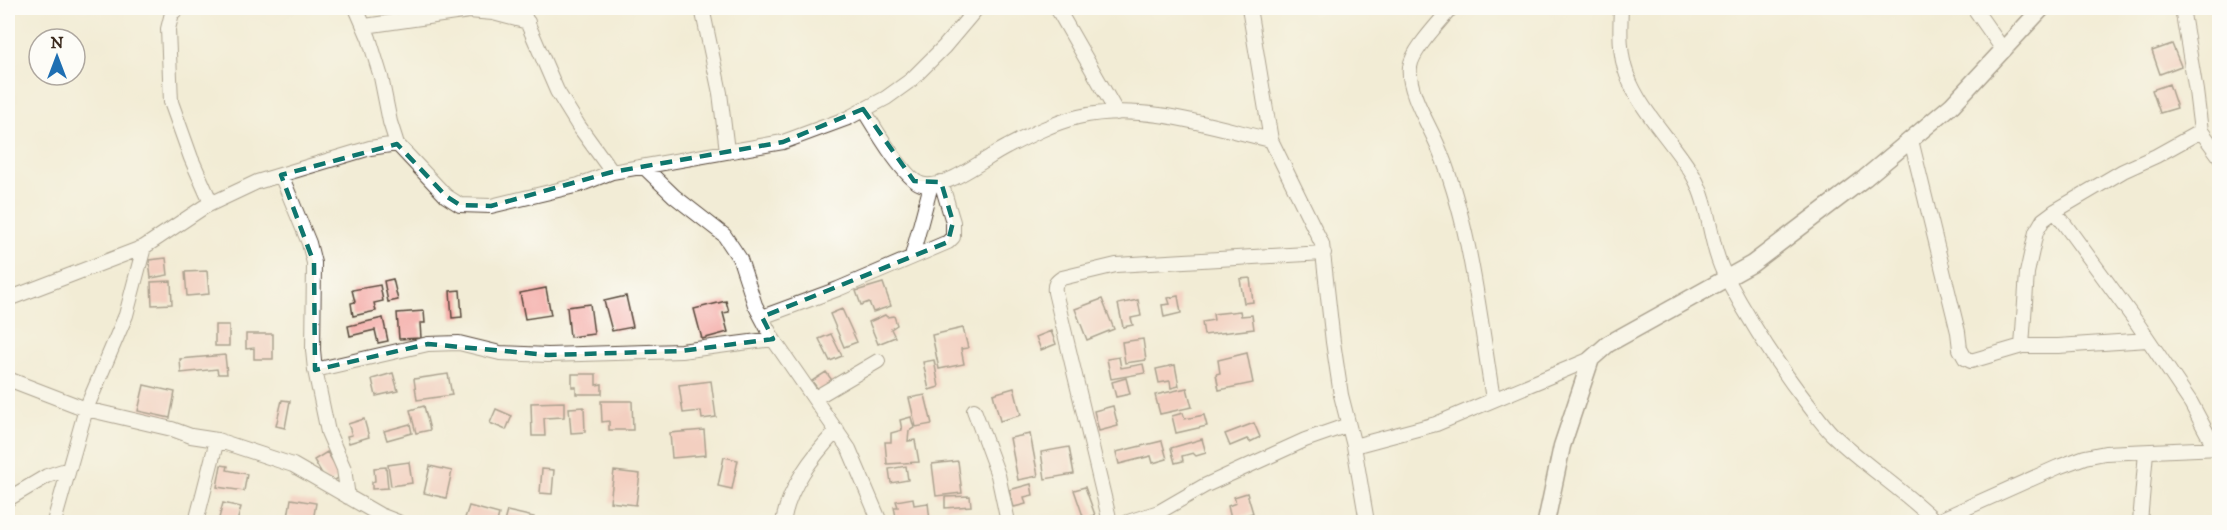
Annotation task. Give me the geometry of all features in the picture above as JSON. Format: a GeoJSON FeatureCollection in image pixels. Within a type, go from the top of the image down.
{"type":"FeatureCollection","features":[{"type":"Feature","properties":{"kind":"street"},"geometry":{"type":"LineString","coordinates":[[178,8],[172,13],[168,29],[171,102],[191,158],[212,203]]}},
{"type":"Feature","properties":{"kind":"street"},"geometry":{"type":"LineString","coordinates":[[356,8],[365,26],[381,77],[397,144],[446,196],[460,205],[491,206],[579,184],[612,172],[783,142],[848,118],[886,98],[911,80],[944,47],[977,8]]}},
{"type":"Feature","properties":{"kind":"street"},"geometry":{"type":"LineString","coordinates":[[521,8],[557,91],[612,172]]}},
{"type":"Feature","properties":{"kind":"street"},"geometry":{"type":"LineString","coordinates":[[702,8],[720,93],[727,152]]}},
{"type":"Feature","properties":{"kind":"street"},"geometry":{"type":"LineString","coordinates":[[1057,8],[1117,113]]}},
{"type":"Feature","properties":{"kind":"street"},"geometry":{"type":"LineString","coordinates":[[1249,8],[1271,140],[1322,244],[1333,342],[1367,522]]}},
{"type":"Feature","properties":{"kind":"street"},"geometry":{"type":"LineString","coordinates":[[1451,8],[1413,57],[1409,68],[1410,80],[1451,175],[1458,200],[1493,399]]}},
{"type":"Feature","properties":{"kind":"street"},"geometry":{"type":"LineString","coordinates":[[1621,8],[1620,41],[1626,73],[1636,94],[1695,180],[1702,196],[1720,266],[1750,321],[1792,384],[1830,433],[1868,468],[1936,522],[2085,457],[2105,453],[2217,448],[2191,403],[2148,340],[2055,211]]}},
{"type":"Feature","properties":{"kind":"street"},"geometry":{"type":"LineString","coordinates":[[1974,8],[2004,51]]}},
{"type":"Feature","properties":{"kind":"street"},"geometry":{"type":"LineString","coordinates":[[1354,446],[1436,424],[1591,359],[1608,344],[1752,264],[1865,178],[1952,105],[2042,8]]}},
{"type":"Feature","properties":{"kind":"street"},"geometry":{"type":"LineString","coordinates":[[2182,8],[2193,67],[2200,131],[2220,157]]}},
{"type":"Feature","properties":{"kind":"street"},"geometry":{"type":"LineString","coordinates":[[365,26],[469,11],[493,13],[528,22]]}},
{"type":"Feature","properties":{"kind":"street"},"geometry":{"type":"LineString","coordinates":[[863,109],[895,158],[914,181],[922,185],[936,184],[1043,129],[1079,117],[1117,113],[1161,115],[1271,140]]}},
{"type":"Feature","properties":{"kind":"street"},"geometry":{"type":"LineString","coordinates":[[2022,346],[2027,273],[2036,232],[2043,220],[2123,171],[2156,156],[2200,131]]}},
{"type":"Feature","properties":{"kind":"street"},"geometry":{"type":"LineString","coordinates":[[1911,140],[1960,349],[1965,358],[1971,361],[2022,346],[2148,340]]}},
{"type":"Feature","properties":{"kind":"street"},"geometry":{"type":"LineString","coordinates":[[8,299],[144,247],[212,203],[257,182],[370,148],[397,144]]}},
{"type":"Feature","properties":{"kind":"street"},"geometry":{"type":"LineString","coordinates":[[644,167],[674,196],[724,235],[740,259],[755,305],[773,339],[849,449],[880,522]]}},
{"type":"Feature","properties":{"kind":"street"},"geometry":{"type":"LineString","coordinates":[[281,175],[309,243],[314,263],[313,351],[315,370],[328,432],[344,469],[348,497]]}},
{"type":"Feature","properties":{"kind":"street"},"geometry":{"type":"LineString","coordinates":[[912,256],[936,184]]}},
{"type":"Feature","properties":{"kind":"street"},"geometry":{"type":"LineString","coordinates":[[762,317],[837,289],[948,242],[953,237],[953,222],[936,184]]}},
{"type":"Feature","properties":{"kind":"street"},"geometry":{"type":"LineString","coordinates":[[54,522],[86,409],[126,315],[144,247]]}},
{"type":"Feature","properties":{"kind":"street"},"geometry":{"type":"LineString","coordinates":[[1110,522],[1055,292],[1056,282],[1062,278],[1116,265],[1324,253]]}},
{"type":"Feature","properties":{"kind":"street"},"geometry":{"type":"LineString","coordinates":[[315,370],[428,344],[459,343],[500,353],[548,355],[681,351],[773,339]]}},
{"type":"Feature","properties":{"kind":"street"},"geometry":{"type":"LineString","coordinates":[[1546,522],[1562,446],[1591,359]]}},
{"type":"Feature","properties":{"kind":"street"},"geometry":{"type":"LineString","coordinates":[[815,398],[878,361]]}},
{"type":"Feature","properties":{"kind":"street"},"geometry":{"type":"LineString","coordinates":[[8,379],[86,409],[172,429],[191,436],[217,440],[293,465],[380,515],[398,522]]}},
{"type":"Feature","properties":{"kind":"street"},"geometry":{"type":"LineString","coordinates":[[974,410],[998,475],[1008,522]]}},
{"type":"Feature","properties":{"kind":"street"},"geometry":{"type":"LineString","coordinates":[[1128,522],[1159,512],[1204,486],[1305,440],[1348,425]]}},
{"type":"Feature","properties":{"kind":"street"},"geometry":{"type":"LineString","coordinates":[[783,522],[801,475],[813,456],[837,430]]}},
{"type":"Feature","properties":{"kind":"street"},"geometry":{"type":"LineString","coordinates":[[196,522],[217,440]]}},
{"type":"Feature","properties":{"kind":"street"},"geometry":{"type":"LineString","coordinates":[[2140,522],[2146,452]]}},
{"type":"Feature","properties":{"kind":"street"},"geometry":{"type":"LineString","coordinates":[[8,499],[47,476],[69,469]]}},
{"type":"Feature","properties":{"kind":"highlighted area"},"geometry":{"type":"Polygon","coordinates":[[[863,109],[914,181],[941,182],[953,222],[948,242],[762,317],[773,339],[681,351],[548,355],[428,344],[315,370],[314,263],[281,175],[397,144],[446,196],[460,205],[491,206],[612,172],[783,142],[863,109]]]}},
{"type":"Feature","properties":{"kind":"building"},"geometry":{"type":"Polygon","coordinates":[[[2172,44],[2181,66],[2160,74],[2152,51],[2172,44]]]}},
{"type":"Feature","properties":{"kind":"building"},"geometry":{"type":"Polygon","coordinates":[[[2169,84],[2177,108],[2160,113],[2152,90],[2169,84]]]}},
{"type":"Feature","properties":{"kind":"building"},"geometry":{"type":"Polygon","coordinates":[[[166,258],[168,275],[151,278],[149,260],[166,258]]]}},
{"type":"Feature","properties":{"kind":"building"},"geometry":{"type":"Polygon","coordinates":[[[207,271],[209,294],[187,296],[185,272],[207,271]]]}},
{"type":"Feature","properties":{"kind":"building"},"geometry":{"type":"Polygon","coordinates":[[[1250,278],[1253,302],[1244,303],[1240,279],[1250,278]]]}},
{"type":"Feature","properties":{"kind":"building"},"geometry":{"type":"Polygon","coordinates":[[[393,279],[398,300],[388,302],[384,281],[393,279]]]}},
{"type":"Feature","properties":{"kind":"building"},"geometry":{"type":"Polygon","coordinates":[[[171,281],[172,304],[152,305],[151,282],[171,281]]]}},
{"type":"Feature","properties":{"kind":"building"},"geometry":{"type":"Polygon","coordinates":[[[883,283],[891,306],[873,312],[869,302],[861,305],[856,291],[883,283]]]}},
{"type":"Feature","properties":{"kind":"building"},"geometry":{"type":"Polygon","coordinates":[[[380,285],[383,301],[374,303],[376,311],[353,316],[351,303],[355,302],[352,290],[380,285]]]}},
{"type":"Feature","properties":{"kind":"building"},"geometry":{"type":"Polygon","coordinates":[[[546,288],[551,315],[525,319],[520,293],[546,288]]]}},
{"type":"Feature","properties":{"kind":"building"},"geometry":{"type":"Polygon","coordinates":[[[460,290],[462,317],[452,318],[450,291],[460,290]]]}},
{"type":"Feature","properties":{"kind":"building"},"geometry":{"type":"Polygon","coordinates":[[[626,296],[633,327],[612,331],[604,301],[626,296]]]}},
{"type":"Feature","properties":{"kind":"building"},"geometry":{"type":"Polygon","coordinates":[[[1178,296],[1181,313],[1164,317],[1162,305],[1170,304],[1168,298],[1178,296]]]}},
{"type":"Feature","properties":{"kind":"building"},"geometry":{"type":"Polygon","coordinates":[[[1102,299],[1114,329],[1087,340],[1075,309],[1102,299]]]}},
{"type":"Feature","properties":{"kind":"building"},"geometry":{"type":"Polygon","coordinates":[[[1138,300],[1141,316],[1131,318],[1133,325],[1123,327],[1118,304],[1138,300]]]}},
{"type":"Feature","properties":{"kind":"building"},"geometry":{"type":"Polygon","coordinates":[[[726,301],[729,312],[723,313],[728,332],[702,339],[694,309],[726,301]]]}},
{"type":"Feature","properties":{"kind":"building"},"geometry":{"type":"Polygon","coordinates":[[[590,304],[594,334],[570,337],[567,307],[590,304]]]}},
{"type":"Feature","properties":{"kind":"building"},"geometry":{"type":"Polygon","coordinates":[[[842,309],[857,342],[844,347],[830,314],[842,309]]]}},
{"type":"Feature","properties":{"kind":"building"},"geometry":{"type":"Polygon","coordinates":[[[424,311],[425,323],[420,323],[421,338],[399,339],[397,313],[424,311]]]}},
{"type":"Feature","properties":{"kind":"building"},"geometry":{"type":"Polygon","coordinates":[[[1240,311],[1241,316],[1252,315],[1254,329],[1204,335],[1202,322],[1214,320],[1213,314],[1240,311]]]}},
{"type":"Feature","properties":{"kind":"building"},"geometry":{"type":"Polygon","coordinates":[[[885,315],[894,316],[897,325],[891,329],[895,337],[878,344],[869,322],[885,315]]]}},
{"type":"Feature","properties":{"kind":"building"},"geometry":{"type":"Polygon","coordinates":[[[383,318],[388,341],[378,343],[375,330],[350,336],[348,326],[383,318]]]}},
{"type":"Feature","properties":{"kind":"building"},"geometry":{"type":"Polygon","coordinates":[[[215,325],[229,325],[229,346],[215,346],[215,325]]]}},
{"type":"Feature","properties":{"kind":"building"},"geometry":{"type":"Polygon","coordinates":[[[963,328],[968,348],[961,349],[964,364],[939,369],[932,335],[963,328]]]}},
{"type":"Feature","properties":{"kind":"building"},"geometry":{"type":"Polygon","coordinates":[[[1051,331],[1056,344],[1041,350],[1036,337],[1051,331]]]}},
{"type":"Feature","properties":{"kind":"building"},"geometry":{"type":"Polygon","coordinates":[[[246,334],[273,334],[273,359],[254,359],[254,348],[246,349],[246,334]]]}},
{"type":"Feature","properties":{"kind":"building"},"geometry":{"type":"Polygon","coordinates":[[[831,334],[842,356],[830,361],[819,339],[831,334]]]}},
{"type":"Feature","properties":{"kind":"building"},"geometry":{"type":"Polygon","coordinates":[[[1143,339],[1146,360],[1125,363],[1122,342],[1143,339]]]}},
{"type":"Feature","properties":{"kind":"building"},"geometry":{"type":"Polygon","coordinates":[[[1247,353],[1253,383],[1219,390],[1216,374],[1220,373],[1218,360],[1247,353]]]}},
{"type":"Feature","properties":{"kind":"building"},"geometry":{"type":"Polygon","coordinates":[[[225,355],[227,374],[218,374],[217,369],[181,373],[180,359],[225,355]]]}},
{"type":"Feature","properties":{"kind":"building"},"geometry":{"type":"Polygon","coordinates":[[[1119,357],[1121,368],[1143,364],[1145,373],[1111,379],[1107,359],[1119,357]]]}},
{"type":"Feature","properties":{"kind":"building"},"geometry":{"type":"Polygon","coordinates":[[[934,360],[939,387],[929,390],[923,362],[934,360]]]}},
{"type":"Feature","properties":{"kind":"building"},"geometry":{"type":"Polygon","coordinates":[[[1175,365],[1179,386],[1171,388],[1170,381],[1159,383],[1156,369],[1175,365]]]}},
{"type":"Feature","properties":{"kind":"building"},"geometry":{"type":"Polygon","coordinates":[[[826,372],[834,383],[820,392],[812,381],[826,372]]]}},
{"type":"Feature","properties":{"kind":"building"},"geometry":{"type":"Polygon","coordinates":[[[393,373],[398,391],[376,396],[372,379],[393,373]]]}},
{"type":"Feature","properties":{"kind":"building"},"geometry":{"type":"Polygon","coordinates":[[[448,374],[452,395],[417,400],[414,379],[448,374]]]}},
{"type":"Feature","properties":{"kind":"building"},"geometry":{"type":"Polygon","coordinates":[[[572,374],[596,374],[596,385],[602,384],[602,394],[576,394],[576,387],[572,387],[572,374]]]}},
{"type":"Feature","properties":{"kind":"building"},"geometry":{"type":"Polygon","coordinates":[[[1126,378],[1130,394],[1116,397],[1112,382],[1126,378]]]}},
{"type":"Feature","properties":{"kind":"building"},"geometry":{"type":"Polygon","coordinates":[[[711,381],[716,417],[702,419],[701,411],[683,413],[679,385],[711,381]]]}},
{"type":"Feature","properties":{"kind":"building"},"geometry":{"type":"Polygon","coordinates":[[[144,385],[175,392],[170,418],[138,411],[144,385]]]}},
{"type":"Feature","properties":{"kind":"building"},"geometry":{"type":"Polygon","coordinates":[[[1014,388],[1021,415],[1000,421],[993,394],[1014,388]]]}},
{"type":"Feature","properties":{"kind":"building"},"geometry":{"type":"Polygon","coordinates":[[[1187,388],[1192,407],[1160,414],[1155,395],[1187,388]]]}},
{"type":"Feature","properties":{"kind":"building"},"geometry":{"type":"Polygon","coordinates":[[[925,395],[932,424],[916,427],[909,398],[925,395]]]}},
{"type":"Feature","properties":{"kind":"building"},"geometry":{"type":"Polygon","coordinates":[[[282,400],[290,401],[285,428],[276,426],[282,400]]]}},
{"type":"Feature","properties":{"kind":"building"},"geometry":{"type":"Polygon","coordinates":[[[601,401],[632,401],[633,430],[609,430],[609,421],[602,422],[601,401]]]}},
{"type":"Feature","properties":{"kind":"building"},"geometry":{"type":"Polygon","coordinates":[[[564,402],[564,417],[544,418],[545,436],[532,436],[531,403],[564,402]]]}},
{"type":"Feature","properties":{"kind":"building"},"geometry":{"type":"Polygon","coordinates":[[[424,406],[430,430],[416,433],[410,410],[424,406]]]}},
{"type":"Feature","properties":{"kind":"building"},"geometry":{"type":"Polygon","coordinates":[[[1113,406],[1118,426],[1099,431],[1094,411],[1113,406]]]}},
{"type":"Feature","properties":{"kind":"building"},"geometry":{"type":"Polygon","coordinates":[[[584,407],[585,432],[571,433],[569,408],[584,407]]]}},
{"type":"Feature","properties":{"kind":"building"},"geometry":{"type":"Polygon","coordinates":[[[496,409],[512,416],[506,430],[490,423],[496,409]]]}},
{"type":"Feature","properties":{"kind":"building"},"geometry":{"type":"Polygon","coordinates":[[[1183,413],[1185,419],[1204,415],[1207,426],[1176,433],[1172,416],[1183,413]]]}},
{"type":"Feature","properties":{"kind":"building"},"geometry":{"type":"Polygon","coordinates":[[[911,417],[914,428],[909,431],[908,441],[915,440],[919,462],[887,464],[885,442],[891,442],[891,433],[902,430],[900,420],[911,417]]]}},
{"type":"Feature","properties":{"kind":"building"},"geometry":{"type":"Polygon","coordinates":[[[364,419],[369,437],[349,443],[347,436],[352,435],[348,424],[364,419]]]}},
{"type":"Feature","properties":{"kind":"building"},"geometry":{"type":"Polygon","coordinates":[[[1254,423],[1260,437],[1250,442],[1247,439],[1230,446],[1225,434],[1254,423]]]}},
{"type":"Feature","properties":{"kind":"building"},"geometry":{"type":"Polygon","coordinates":[[[410,424],[412,433],[387,440],[384,431],[410,424]]]}},
{"type":"Feature","properties":{"kind":"building"},"geometry":{"type":"Polygon","coordinates":[[[704,430],[706,455],[672,458],[670,433],[704,430]]]}},
{"type":"Feature","properties":{"kind":"building"},"geometry":{"type":"Polygon","coordinates":[[[1030,434],[1038,476],[1018,480],[1010,438],[1030,434]]]}},
{"type":"Feature","properties":{"kind":"building"},"geometry":{"type":"Polygon","coordinates":[[[1202,439],[1206,453],[1182,456],[1183,461],[1175,463],[1171,448],[1202,439]]]}},
{"type":"Feature","properties":{"kind":"building"},"geometry":{"type":"Polygon","coordinates":[[[1162,441],[1167,459],[1153,463],[1151,456],[1119,464],[1116,452],[1162,441]]]}},
{"type":"Feature","properties":{"kind":"building"},"geometry":{"type":"Polygon","coordinates":[[[1069,447],[1074,474],[1045,479],[1041,452],[1069,447]]]}},
{"type":"Feature","properties":{"kind":"building"},"geometry":{"type":"Polygon","coordinates":[[[327,452],[342,476],[328,484],[314,460],[327,452]]]}},
{"type":"Feature","properties":{"kind":"building"},"geometry":{"type":"Polygon","coordinates":[[[724,457],[738,460],[732,489],[718,486],[724,457]]]}},
{"type":"Feature","properties":{"kind":"building"},"geometry":{"type":"Polygon","coordinates":[[[958,461],[962,493],[936,496],[932,464],[958,461]]]}},
{"type":"Feature","properties":{"kind":"building"},"geometry":{"type":"Polygon","coordinates":[[[409,462],[412,483],[391,486],[388,465],[409,462]]]}},
{"type":"Feature","properties":{"kind":"building"},"geometry":{"type":"Polygon","coordinates":[[[221,465],[228,466],[227,470],[247,474],[244,491],[217,487],[221,465]]]}},
{"type":"Feature","properties":{"kind":"building"},"geometry":{"type":"Polygon","coordinates":[[[430,466],[452,471],[446,498],[424,493],[430,466]]]}},
{"type":"Feature","properties":{"kind":"building"},"geometry":{"type":"Polygon","coordinates":[[[906,466],[908,480],[891,483],[889,469],[906,466]]]}},
{"type":"Feature","properties":{"kind":"building"},"geometry":{"type":"Polygon","coordinates":[[[386,467],[388,488],[372,489],[372,482],[375,481],[374,468],[386,467]]]}},
{"type":"Feature","properties":{"kind":"building"},"geometry":{"type":"Polygon","coordinates":[[[542,469],[554,470],[552,494],[540,493],[542,469]]]}},
{"type":"Feature","properties":{"kind":"building"},"geometry":{"type":"Polygon","coordinates":[[[614,471],[640,474],[636,505],[610,502],[614,471]]]}},
{"type":"Feature","properties":{"kind":"building"},"geometry":{"type":"Polygon","coordinates":[[[1031,484],[1033,495],[1024,497],[1026,504],[1014,507],[1009,490],[1031,484]]]}},
{"type":"Feature","properties":{"kind":"building"},"geometry":{"type":"Polygon","coordinates":[[[1085,487],[1095,515],[1084,519],[1074,490],[1085,487]]]}},
{"type":"Feature","properties":{"kind":"building"},"geometry":{"type":"Polygon","coordinates":[[[1247,493],[1253,513],[1231,519],[1228,506],[1236,503],[1234,497],[1247,493]]]}},
{"type":"Feature","properties":{"kind":"building"},"geometry":{"type":"Polygon","coordinates":[[[970,496],[971,506],[945,508],[945,497],[970,496]]]}},
{"type":"Feature","properties":{"kind":"building"},"geometry":{"type":"Polygon","coordinates":[[[913,498],[914,505],[928,503],[930,521],[897,522],[894,507],[898,507],[896,501],[913,498]]]}},
{"type":"Feature","properties":{"kind":"building"},"geometry":{"type":"Polygon","coordinates":[[[291,499],[316,503],[313,521],[288,517],[291,499]]]}},
{"type":"Feature","properties":{"kind":"building"},"geometry":{"type":"Polygon","coordinates":[[[223,503],[241,507],[237,522],[218,522],[223,503]]]}},
{"type":"Feature","properties":{"kind":"building"},"geometry":{"type":"Polygon","coordinates":[[[469,506],[499,514],[497,522],[464,521],[469,506]]]}},
{"type":"Feature","properties":{"kind":"building"},"geometry":{"type":"Polygon","coordinates":[[[507,511],[534,517],[533,522],[504,522],[507,511]]]}}]}
